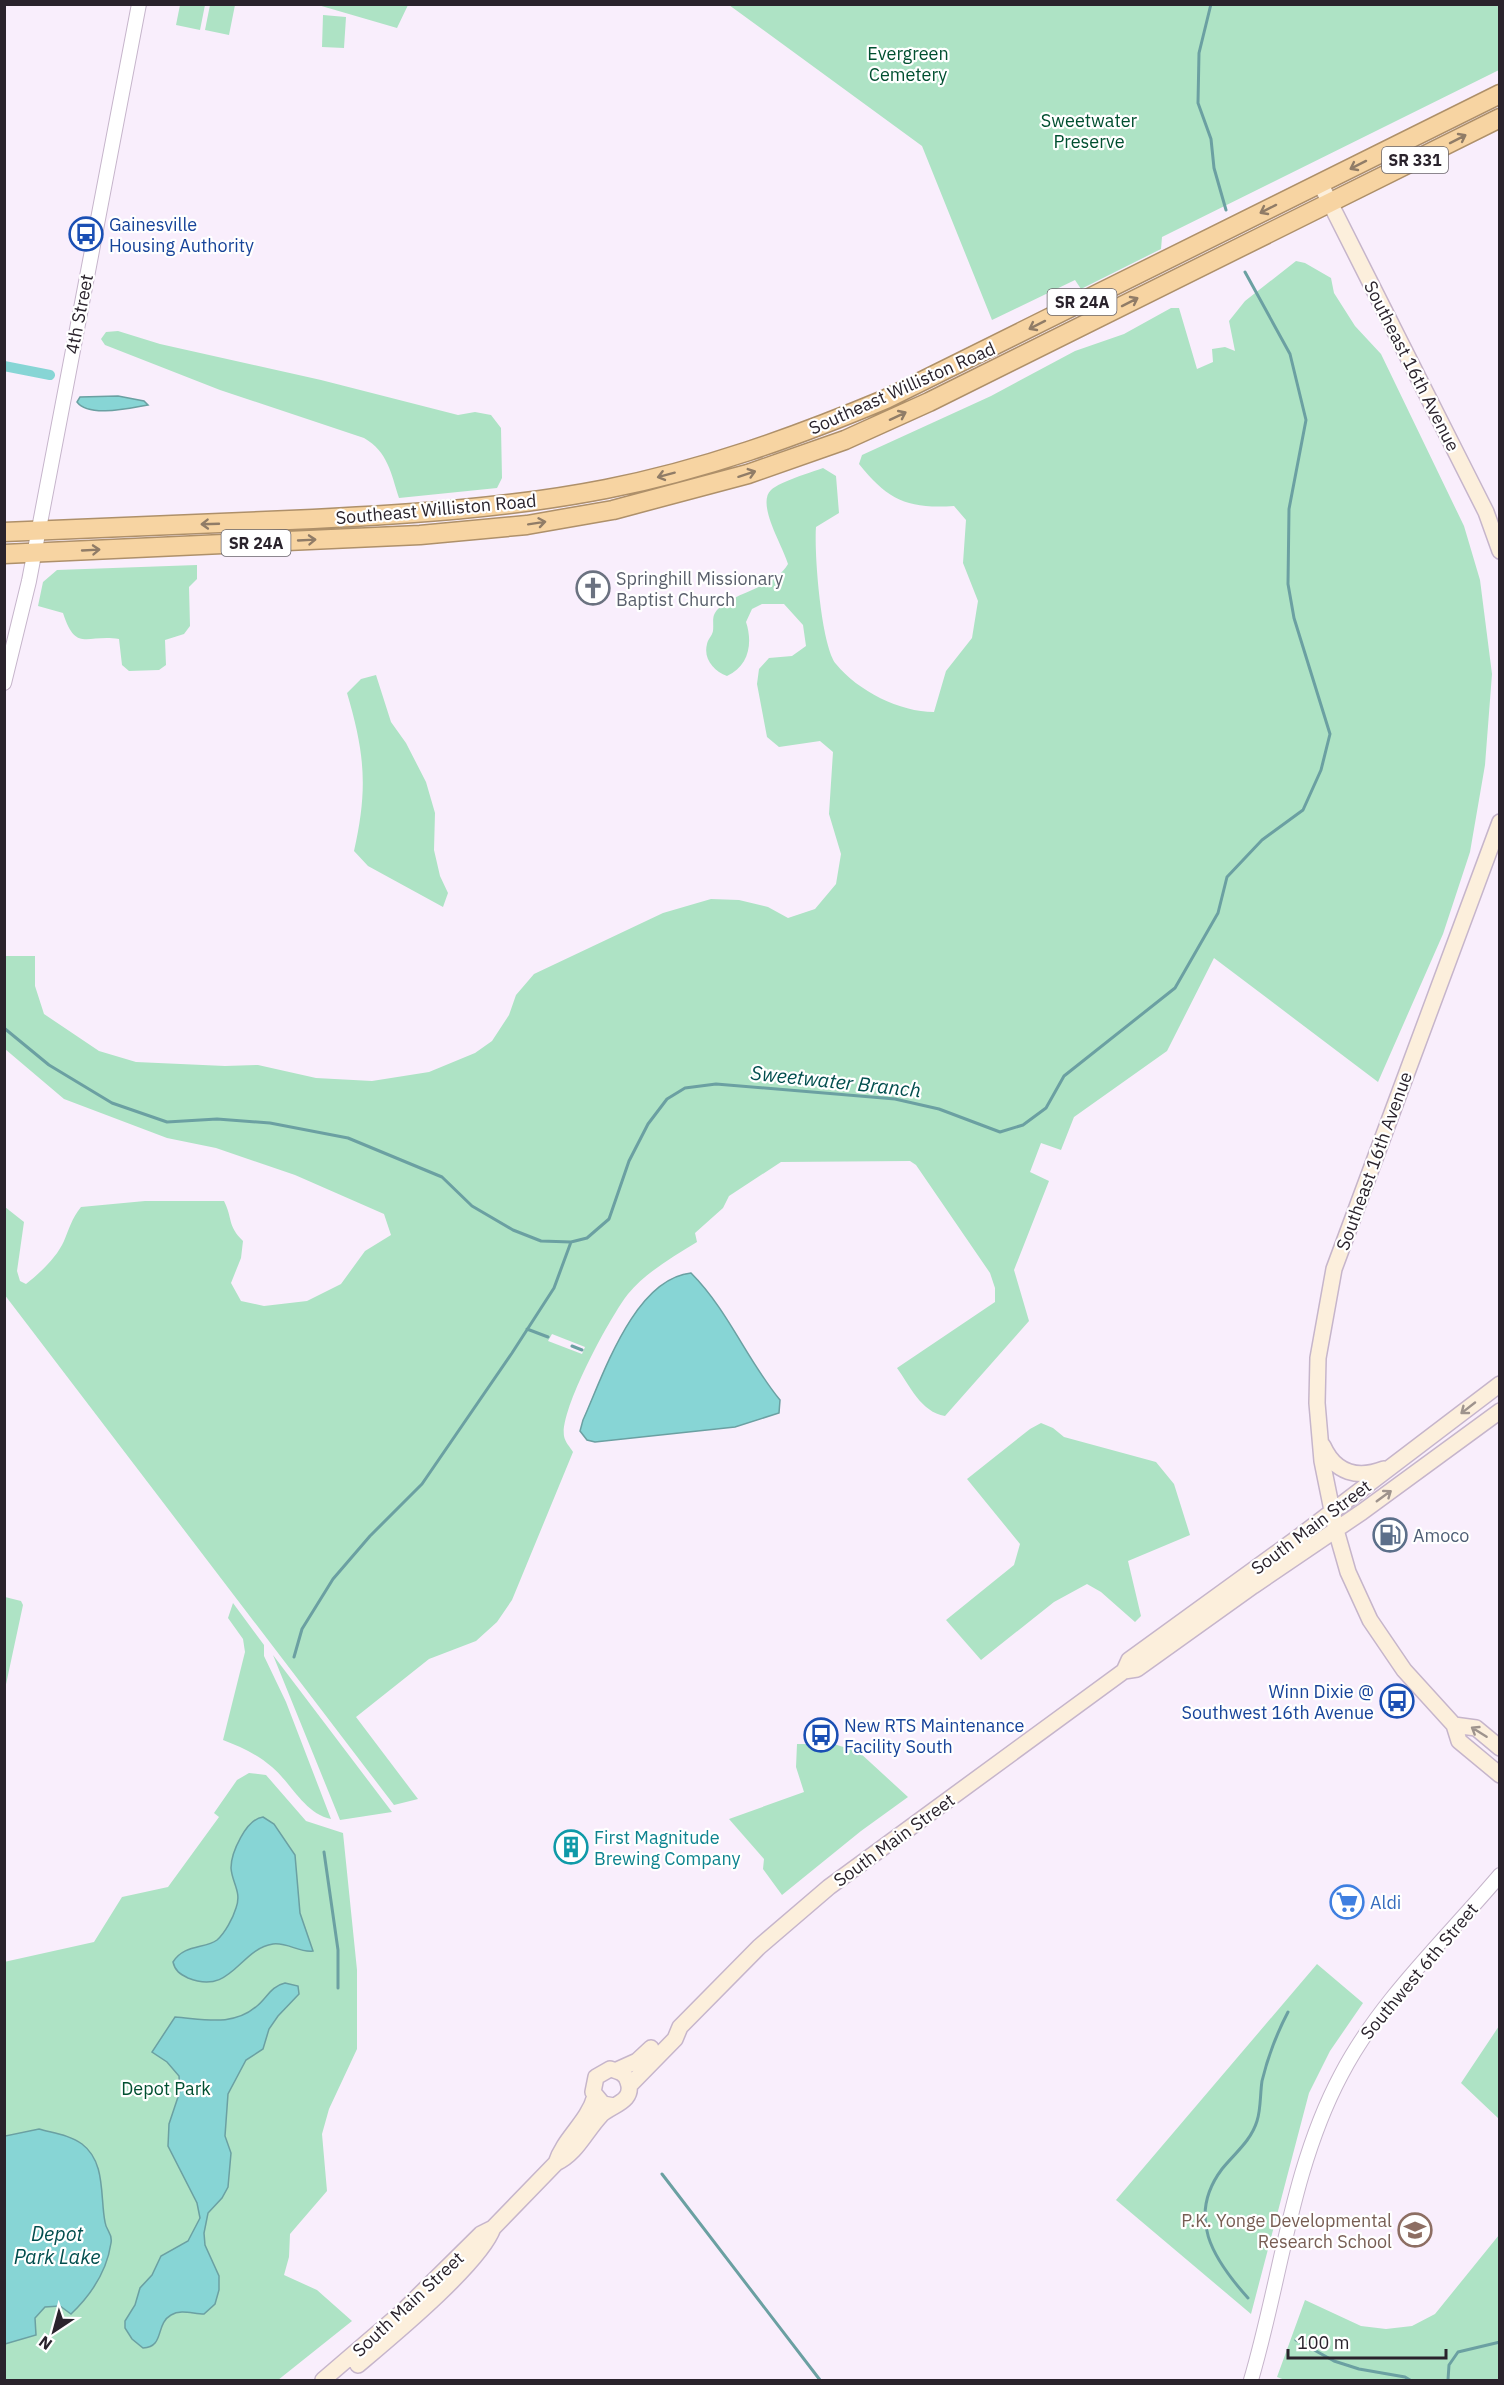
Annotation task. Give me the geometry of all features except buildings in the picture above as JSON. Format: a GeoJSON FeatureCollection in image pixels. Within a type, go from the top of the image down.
{"type":"FeatureCollection","features":[{"type":"Feature","properties":{"kind":"highway","name":"Southeast Williston Road"},"geometry":{"type":"LineString","coordinates":[[4,532],[421,513],[517,504],[608,489],[700,466],[806,432],[886,399],[1500,94]]}},
{"type":"Feature","properties":{"kind":"highway","name":"Southeast Williston Road"},"geometry":{"type":"LineString","coordinates":[[4,554],[420,535],[508,527],[613,510],[705,487],[812,452],[891,420],[1500,118]]}},
{"type":"Feature","properties":{"kind":"highway"},"geometry":{"type":"LineString","coordinates":[[700,466],[705,487]]}},
{"type":"Feature","properties":{"kind":"highway"},"geometry":{"type":"LineString","coordinates":[[256,522],[257,543]]}},
{"type":"Feature","properties":{"kind":"main road","name":"Southeast 16th Avenue"},"geometry":{"type":"LineString","coordinates":[[1320,183],[1486,512],[1500,551]]}},
{"type":"Feature","properties":{"kind":"main road","name":"Southeast 16th Avenue"},"geometry":{"type":"LineString","coordinates":[[1500,822],[1334,1269],[1324,1313],[1318,1358],[1320,1441],[1332,1513],[1348,1572],[1370,1620],[1404,1670],[1454,1725],[1459,1741],[1500,1775]]}},
{"type":"Feature","properties":{"kind":"main road","name":"South Main Street"},"geometry":{"type":"LineString","coordinates":[[1124,1671],[1129,1660],[1332,1513],[1500,1384]]}},
{"type":"Feature","properties":{"kind":"main road","name":"South Main Street"},"geometry":{"type":"LineString","coordinates":[[629,2086],[675,2039],[680,2027],[759,1947],[829,1887],[1124,1671],[1137,1669],[1336,1530],[1500,1411]]}},
{"type":"Feature","properties":{"kind":"main road"},"geometry":{"type":"LineString","coordinates":[[1320,1441],[1330,1460],[1344,1471],[1364,1474],[1393,1466]]}},
{"type":"Feature","properties":{"kind":"main road"},"geometry":{"type":"LineString","coordinates":[[1454,1725],[1476,1728],[1500,1748]]}},
{"type":"Feature","properties":{"kind":"main road","name":"South Main Street"},"geometry":{"type":"LineString","coordinates":[[617,2070],[637,2061],[668,2032],[680,2027]]}},
{"type":"Feature","properties":{"kind":"main road"},"geometry":{"type":"LineString","coordinates":[[605,2070],[617,2070],[626,2076],[629,2086],[624,2101],[614,2106],[603,2104],[595,2096],[593,2087],[596,2077],[605,2070]]}},
{"type":"Feature","properties":{"kind":"main road","name":"South Main Street"},"geometry":{"type":"LineString","coordinates":[[556,2163],[560,2151],[583,2121],[595,2096]]}},
{"type":"Feature","properties":{"kind":"main road","name":"South Main Street"},"geometry":{"type":"LineString","coordinates":[[323,2380],[401,2313],[481,2234],[493,2228],[556,2163],[568,2157],[601,2115],[614,2106]]}},
{"type":"Feature","properties":{"kind":"main road","name":"South Main Street"},"geometry":{"type":"LineString","coordinates":[[339,2380],[441,2290],[488,2241],[493,2228]]}},
{"type":"Feature","properties":{"kind":"street","name":"4th Street"},"geometry":{"type":"LineString","coordinates":[[4,683],[33,553],[139,4]]}},
{"type":"Feature","properties":{"kind":"street","name":"Southwest 6th Street"},"geometry":{"type":"LineString","coordinates":[[1251,2380],[1266,2330],[1299,2184],[1317,2129],[1341,2075],[1362,2038],[1399,1991],[1500,1875]]}},
{"type":"Feature","properties":{"kind":"green space"},"geometry":{"type":"Polygon","coordinates":[[[408,4],[397,28],[318,5],[408,4]]]}},
{"type":"Feature","properties":{"kind":"green space"},"geometry":{"type":"Polygon","coordinates":[[[180,5],[205,5],[200,30],[176,25],[180,5]]]}},
{"type":"Feature","properties":{"kind":"green space"},"geometry":{"type":"Polygon","coordinates":[[[210,5],[235,5],[229,35],[205,30],[210,5]]]}},
{"type":"Feature","properties":{"kind":"green space","name":"Sweetwater Preserve"},"geometry":{"type":"Polygon","coordinates":[[[729,5],[1499,5],[1499,70],[1162,237],[1161,249],[1081,289],[1075,280],[992,320],[922,146],[729,5]]]}},
{"type":"Feature","properties":{"kind":"green space"},"geometry":{"type":"Polygon","coordinates":[[[323,15],[346,17],[344,48],[322,47],[323,15]]]}},
{"type":"Feature","properties":{"kind":"green space"},"geometry":{"type":"Polygon","coordinates":[[[1296,261],[1305,263],[1331,278],[1334,293],[1355,326],[1381,354],[1464,526],[1480,580],[1492,674],[1485,765],[1470,852],[1443,934],[1378,1082],[1214,958],[1167,1051],[1074,1117],[1061,1150],[1041,1143],[1030,1172],[1049,1181],[1014,1270],[1029,1321],[945,1416],[937,1414],[923,1404],[897,1368],[995,1302],[995,1288],[990,1273],[916,1165],[910,1161],[781,1162],[729,1196],[723,1208],[695,1233],[697,1242],[669,1259],[635,1286],[620,1306],[599,1342],[578,1385],[565,1423],[564,1436],[573,1452],[512,1600],[497,1622],[476,1641],[429,1659],[356,1717],[418,1799],[394,1805],[4,1294],[5,1207],[24,1222],[17,1271],[20,1281],[26,1284],[53,1259],[81,1207],[145,1201],[224,1201],[232,1226],[243,1241],[241,1258],[231,1283],[241,1301],[264,1306],[307,1301],[341,1284],[365,1251],[391,1235],[384,1214],[295,1175],[216,1148],[167,1138],[64,1099],[5,1049],[5,956],[35,956],[35,986],[44,1014],[99,1051],[136,1062],[225,1066],[258,1065],[316,1078],[372,1081],[429,1072],[475,1053],[492,1041],[509,1015],[516,995],[534,974],[663,913],[711,899],[739,900],[768,907],[788,918],[815,909],[836,884],[841,854],[829,814],[833,752],[820,741],[779,747],[767,737],[757,684],[759,669],[769,658],[792,656],[806,646],[803,625],[784,604],[762,604],[752,609],[746,622],[749,646],[745,660],[727,676],[714,668],[708,659],[706,649],[718,609],[735,597],[774,579],[788,564],[768,515],[767,496],[771,490],[788,480],[823,468],[836,476],[839,513],[816,527],[820,598],[826,638],[831,654],[845,674],[880,698],[907,708],[934,712],[946,671],[972,638],[978,601],[963,563],[966,520],[954,506],[911,504],[889,494],[859,464],[862,455],[991,396],[1075,351],[1124,334],[1171,308],[1179,308],[1197,369],[1213,362],[1212,349],[1225,347],[1235,351],[1229,321],[1245,301],[1296,261]],[[552,1334],[548,1341],[582,1354],[585,1347],[552,1334]]]}},
{"type":"Feature","properties":{"kind":"green space"},"geometry":{"type":"Polygon","coordinates":[[[118,331],[160,344],[321,380],[458,415],[475,412],[491,415],[501,428],[502,478],[497,488],[399,498],[384,457],[364,438],[220,390],[105,345],[101,339],[106,332],[118,331]]]}},
{"type":"Feature","properties":{"kind":"green space"},"geometry":{"type":"Polygon","coordinates":[[[197,565],[197,579],[189,587],[190,626],[184,634],[165,640],[166,665],[159,670],[129,671],[122,665],[119,639],[78,637],[68,625],[63,613],[38,606],[43,582],[57,570],[197,565]]]}},
{"type":"Feature","properties":{"kind":"green space"},"geometry":{"type":"Polygon","coordinates":[[[376,675],[391,722],[406,743],[426,782],[435,813],[434,850],[440,876],[448,893],[443,907],[368,866],[354,851],[363,790],[361,753],[347,693],[361,679],[376,675]]]}},
{"type":"Feature","properties":{"kind":"green space"},"geometry":{"type":"Polygon","coordinates":[[[1041,1423],[1053,1428],[1064,1437],[1156,1462],[1174,1484],[1190,1535],[1128,1561],[1141,1616],[1135,1622],[1101,1592],[1087,1584],[1054,1602],[981,1660],[946,1620],[1014,1565],[1020,1544],[967,1479],[1030,1429],[1041,1423]]]}},
{"type":"Feature","properties":{"kind":"green space"},"geometry":{"type":"Polygon","coordinates":[[[5,1597],[21,1601],[23,1605],[5,1689],[5,1597]]]}},
{"type":"Feature","properties":{"kind":"green space"},"geometry":{"type":"Polygon","coordinates":[[[233,1603],[264,1645],[264,1656],[286,1702],[331,1819],[313,1811],[306,1805],[266,1762],[249,1751],[223,1740],[245,1652],[243,1639],[228,1618],[233,1603]]]}},
{"type":"Feature","properties":{"kind":"green space"},"geometry":{"type":"Polygon","coordinates":[[[273,1655],[392,1812],[340,1820],[273,1655]]]}},
{"type":"Feature","properties":{"kind":"green space"},"geometry":{"type":"Polygon","coordinates":[[[797,1744],[834,1744],[859,1752],[908,1797],[861,1831],[782,1895],[763,1869],[764,1859],[729,1819],[804,1792],[796,1767],[797,1744]]]}},
{"type":"Feature","properties":{"kind":"green space","name":"Depot Park"},"geometry":{"type":"Polygon","coordinates":[[[249,1773],[266,1775],[306,1821],[343,1833],[357,1970],[357,2049],[329,2109],[322,2134],[327,2191],[290,2234],[289,2257],[284,2275],[317,2290],[352,2321],[278,2380],[5,2380],[4,1962],[94,1942],[122,1897],[168,1887],[219,1817],[214,1813],[237,1780],[249,1773]]]}},
{"type":"Feature","properties":{"kind":"green space"},"geometry":{"type":"Polygon","coordinates":[[[1317,1964],[1363,2003],[1330,2051],[1309,2093],[1251,2314],[1116,2200],[1317,1964]]]}},
{"type":"Feature","properties":{"kind":"green space"},"geometry":{"type":"Polygon","coordinates":[[[1499,2026],[1500,2119],[1461,2083],[1499,2026]]]}},
{"type":"Feature","properties":{"kind":"green space"},"geometry":{"type":"Polygon","coordinates":[[[1499,2235],[1499,2380],[1285,2380],[1277,2377],[1305,2300],[1361,2326],[1386,2329],[1412,2326],[1435,2314],[1499,2235]]]}},
{"type":"Feature","properties":{"kind":"water"},"geometry":{"type":"Polygon","coordinates":[[[118,396],[144,401],[148,405],[100,411],[83,407],[77,402],[80,397],[118,396]]]}},
{"type":"Feature","properties":{"kind":"water"},"geometry":{"type":"Polygon","coordinates":[[[691,1273],[716,1303],[780,1400],[779,1413],[735,1427],[595,1442],[587,1440],[580,1431],[583,1420],[623,1332],[653,1292],[671,1279],[691,1273]]]}},
{"type":"Feature","properties":{"kind":"water"},"geometry":{"type":"Polygon","coordinates":[[[263,1817],[274,1824],[295,1855],[300,1913],[313,1951],[273,1944],[261,1948],[234,1970],[215,1981],[203,1982],[188,1978],[178,1972],[173,1962],[183,1952],[217,1940],[226,1929],[238,1902],[231,1868],[234,1854],[245,1830],[257,1819],[263,1817]]]}},
{"type":"Feature","properties":{"kind":"water"},"geometry":{"type":"Polygon","coordinates":[[[285,1983],[298,1986],[299,1994],[269,2029],[263,2049],[246,2060],[228,2094],[225,2136],[231,2153],[228,2187],[222,2198],[208,2213],[204,2233],[205,2245],[219,2276],[219,2290],[215,2304],[204,2314],[183,2312],[171,2315],[163,2324],[154,2344],[143,2348],[132,2339],[125,2328],[125,2321],[135,2305],[140,2288],[152,2275],[161,2256],[188,2241],[200,2218],[197,2203],[168,2146],[169,2124],[180,2091],[179,2076],[167,2062],[152,2052],[175,2017],[218,2020],[238,2017],[248,2013],[273,1989],[285,1983]]]}},
{"type":"Feature","properties":{"kind":"water","name":"Depot Park Lake"},"geometry":{"type":"Polygon","coordinates":[[[39,2129],[72,2138],[90,2151],[99,2170],[105,2222],[111,2243],[106,2263],[97,2281],[71,2314],[60,2306],[45,2307],[35,2318],[36,2335],[5,2344],[5,2136],[39,2129]]]}},
{"type":"Feature","properties":{"kind":"waterway","name":"Sweetwater Branch"},"geometry":{"type":"LineString","coordinates":[[1211,4],[1199,53],[1198,103],[1211,139],[1214,168],[1226,210]]}},
{"type":"Feature","properties":{"kind":"waterway","name":"Sweetwater Branch"},"geometry":{"type":"LineString","coordinates":[[4,1028],[49,1065],[112,1103],[167,1122],[217,1119],[270,1123],[348,1138],[442,1177],[472,1206],[513,1230],[541,1241],[571,1242],[587,1238],[609,1219],[629,1161],[648,1124],[667,1099],[685,1088],[716,1084],[895,1099],[939,1109],[1000,1132],[1023,1125],[1046,1108],[1064,1076],[1175,988],[1218,913],[1227,877],[1262,840],[1303,810],[1321,770],[1330,734],[1294,618],[1288,584],[1289,509],[1306,420],[1290,354],[1245,272]]}},
{"type":"Feature","properties":{"kind":"waterway"},"geometry":{"type":"LineString","coordinates":[[4,366],[50,375]]}},
{"type":"Feature","properties":{"kind":"waterway"},"geometry":{"type":"LineString","coordinates":[[294,1657],[302,1629],[333,1579],[370,1536],[422,1484],[512,1353],[554,1288],[571,1242]]}},
{"type":"Feature","properties":{"kind":"waterway"},"geometry":{"type":"LineString","coordinates":[[527,1329],[548,1337]]}},
{"type":"Feature","properties":{"kind":"waterway"},"geometry":{"type":"LineString","coordinates":[[572,1346],[582,1350]]}},
{"type":"Feature","properties":{"kind":"waterway"},"geometry":{"type":"LineString","coordinates":[[324,1852],[338,1950],[338,1988]]}},
{"type":"Feature","properties":{"kind":"waterway"},"geometry":{"type":"LineString","coordinates":[[1248,2298],[1215,2253],[1208,2237],[1205,2221],[1206,2204],[1211,2187],[1222,2169],[1254,2128],[1267,2063],[1288,2012]]}},
{"type":"Feature","properties":{"kind":"waterway"},"geometry":{"type":"LineString","coordinates":[[662,2174],[820,2380]]}},
{"type":"Feature","properties":{"kind":"waterway"},"geometry":{"type":"LineString","coordinates":[[1296,2340],[1334,2361],[1410,2380]]}},
{"type":"Feature","properties":{"kind":"waterway"},"geometry":{"type":"LineString","coordinates":[[1448,2380],[1449,2365],[1458,2352],[1500,2342]]}},
{"type":"Feature","properties":{"kind":"place","name":"Gainesville Housing Authority"},"geometry":{"type":"Point","coordinates":[86,234]}},
{"type":"Feature","properties":{"kind":"place","name":"Springhill Missionary Baptist Church"},"geometry":{"type":"Point","coordinates":[593,588]}},
{"type":"Feature","properties":{"kind":"place","name":"Amoco"},"geometry":{"type":"Point","coordinates":[1390,1535]}},
{"type":"Feature","properties":{"kind":"place","name":"Winn Dixie @ Southwest 16th Avenue"},"geometry":{"type":"Point","coordinates":[1397,1701]}},
{"type":"Feature","properties":{"kind":"place","name":"New RTS Maintenance Facility South"},"geometry":{"type":"Point","coordinates":[821,1735]}},
{"type":"Feature","properties":{"kind":"place","name":"First Magnitude Brewing Company"},"geometry":{"type":"Point","coordinates":[571,1847]}},
{"type":"Feature","properties":{"kind":"place","name":"Aldi"},"geometry":{"type":"Point","coordinates":[1347,1902]}},
{"type":"Feature","properties":{"kind":"place","name":"P.K. Yonge Developmental Research School"},"geometry":{"type":"Point","coordinates":[1415,2230]}},
{"type":"Feature","properties":{"kind":"park label","name":"Evergreen Cemetery"},"geometry":{"type":"Point","coordinates":[908,63]}}]}
